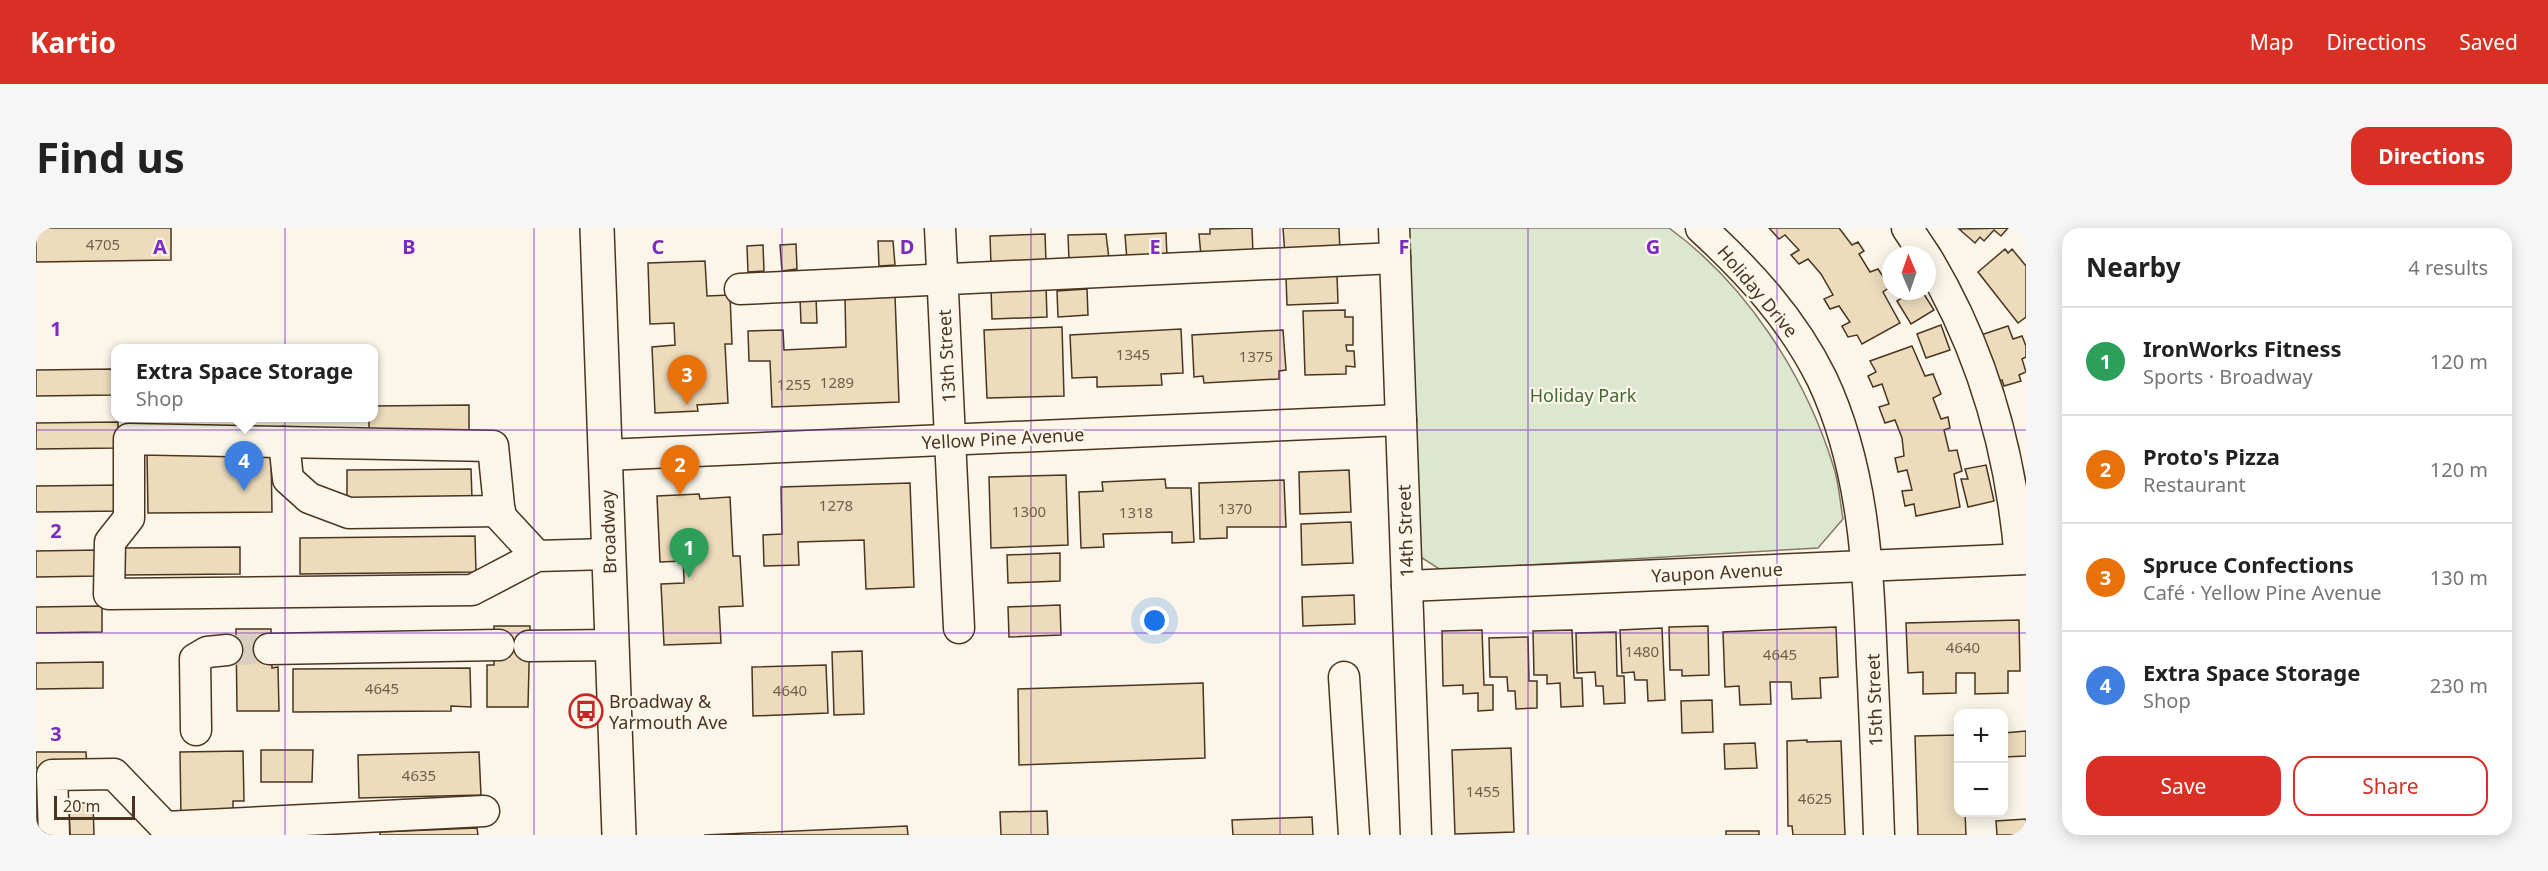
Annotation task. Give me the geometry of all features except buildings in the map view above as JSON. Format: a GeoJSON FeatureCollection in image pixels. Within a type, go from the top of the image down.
{"type":"FeatureCollection","features":[{"type":"Feature","properties":{"kind":"main road","name":"Broadway"},"geometry":{"type":"LineString","coordinates":[[597,228],[619,835]]}},
{"type":"Feature","properties":{"kind":"street","name":"13th Street"},"geometry":{"type":"LineString","coordinates":[[940,228],[959,628]]}},
{"type":"Feature","properties":{"kind":"street","name":"14th Street"},"geometry":{"type":"LineString","coordinates":[[1394,228],[1416,835]]}},
{"type":"Feature","properties":{"kind":"street","name":"Holiday Drive"},"geometry":{"type":"LineString","coordinates":[[1701,228],[1748,274],[1772,302],[1798,337],[1822,381],[1851,464],[1867,565]]}},
{"type":"Feature","properties":{"kind":"street"},"geometry":{"type":"LineString","coordinates":[[1923,242],[1962,323],[1991,397],[2011,479],[2023,559]]}},
{"type":"Feature","properties":{"kind":"street"},"geometry":{"type":"LineString","coordinates":[[740,289],[1395,258]]}},
{"type":"Feature","properties":{"kind":"street","name":"Yellow Pine Avenue"},"geometry":{"type":"LineString","coordinates":[[605,455],[1401,420]]}},
{"type":"Feature","properties":{"kind":"street"},"geometry":{"type":"LineString","coordinates":[[537,556],[500,516],[494,446],[129,439],[129,518],[110,542],[109,594],[472,590],[537,556],[608,554]]}},
{"type":"Feature","properties":{"kind":"street"},"geometry":{"type":"LineString","coordinates":[[284,442],[288,479],[309,498],[349,513],[500,511]]}},
{"type":"Feature","properties":{"kind":"street","name":"Yaupon Avenue"},"geometry":{"type":"LineString","coordinates":[[1407,586],[2023,559]]}},
{"type":"Feature","properties":{"kind":"street","name":"15th Street"},"geometry":{"type":"LineString","coordinates":[[1867,565],[1879,835]]}},
{"type":"Feature","properties":{"kind":"street"},"geometry":{"type":"LineString","coordinates":[[269,649],[499,645]]}},
{"type":"Feature","properties":{"kind":"street"},"geometry":{"type":"LineString","coordinates":[[529,646],[612,645]]}},
{"type":"Feature","properties":{"kind":"street"},"geometry":{"type":"LineString","coordinates":[[196,730],[195,659],[207,652],[227,650]]}},
{"type":"Feature","properties":{"kind":"street"},"geometry":{"type":"LineString","coordinates":[[1344,677],[1354,835]]}},
{"type":"Feature","properties":{"kind":"street"},"geometry":{"type":"LineString","coordinates":[[54,835],[44,775],[114,774],[165,827],[484,811]]}},
{"type":"Feature","properties":{"kind":"green space","name":"Holiday Park"},"geometry":{"type":"Polygon","coordinates":[[[1409,228],[1669,228],[1723,276],[1747,304],[1789,365],[1821,431],[1833,465],[1843,519],[1818,548],[1441,570],[1419,556],[1409,228]]]}},
{"type":"Feature","properties":{"kind":"tunnel"},"geometry":{"type":"LineString","coordinates":[[227,650],[269,649]]}},
{"type":"Feature","properties":{"kind":"place","name":"Spruce Confections"},"geometry":{"type":"Point","coordinates":[687,405]}},
{"type":"Feature","properties":{"kind":"place","name":"Extra Space Storage"},"geometry":{"type":"Point","coordinates":[244,491]}},
{"type":"Feature","properties":{"kind":"place","name":"Proto's Pizza"},"geometry":{"type":"Point","coordinates":[680,495]}},
{"type":"Feature","properties":{"kind":"place","name":"IronWorks Fitness"},"geometry":{"type":"Point","coordinates":[689,578]}},
{"type":"Feature","properties":{"kind":"place","name":"Broadway & Yarmouth Ave"},"geometry":{"type":"Point","coordinates":[586,711]}}]}
